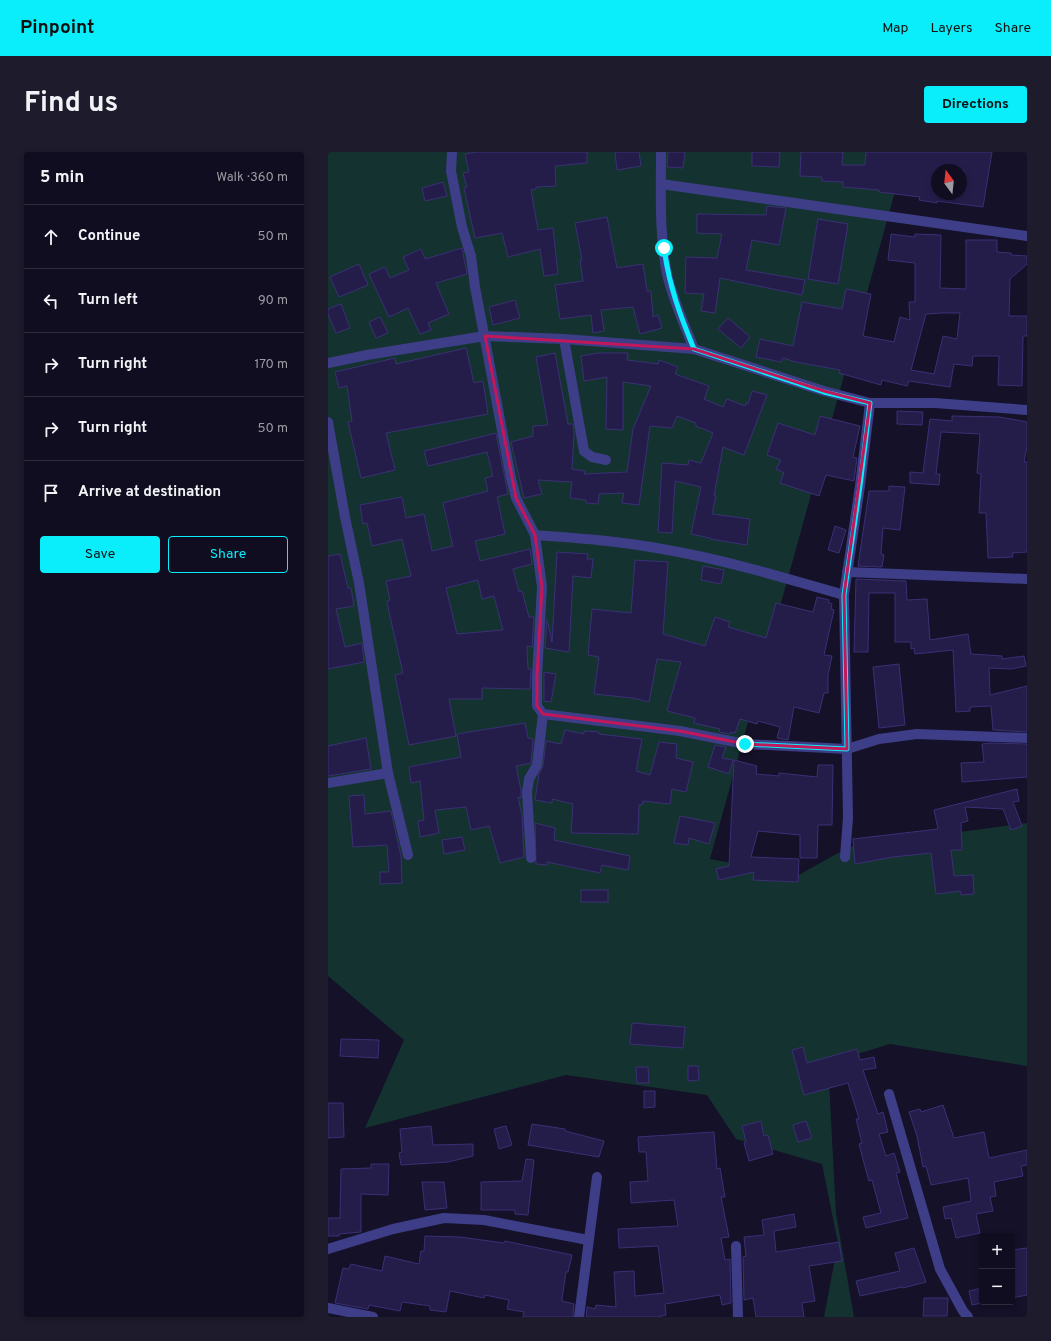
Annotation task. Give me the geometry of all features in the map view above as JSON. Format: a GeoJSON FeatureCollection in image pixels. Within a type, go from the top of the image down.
{"type":"FeatureCollection","features":[{"type":"Feature","properties":{"kind":"street"},"geometry":{"type":"LineString","coordinates":[[452,152],[451,171],[462,227],[471,256],[475,287],[516,498],[535,535],[542,587],[537,676],[537,706],[543,714],[537,765],[529,779],[526,792],[531,858]]}},
{"type":"Feature","properties":{"kind":"street"},"geometry":{"type":"LineString","coordinates":[[661,152],[664,248],[667,273],[675,304],[694,349]]}},
{"type":"Feature","properties":{"kind":"street"},"geometry":{"type":"LineString","coordinates":[[661,184],[1027,236]]}},
{"type":"Feature","properties":{"kind":"street"},"geometry":{"type":"LineString","coordinates":[[328,363],[367,355],[485,336],[564,339],[694,349],[824,392],[870,403],[935,404],[1027,410]]}},
{"type":"Feature","properties":{"kind":"street"},"geometry":{"type":"LineString","coordinates":[[564,339],[584,451],[592,458],[606,460]]}},
{"type":"Feature","properties":{"kind":"street"},"geometry":{"type":"LineString","coordinates":[[845,857],[848,818],[844,595],[860,486],[870,403]]}},
{"type":"Feature","properties":{"kind":"street"},"geometry":{"type":"LineString","coordinates":[[328,422],[362,598],[388,773],[408,855]]}},
{"type":"Feature","properties":{"kind":"street"},"geometry":{"type":"LineString","coordinates":[[535,535],[625,543],[663,549],[700,557],[844,595]]}},
{"type":"Feature","properties":{"kind":"street"},"geometry":{"type":"LineString","coordinates":[[847,572],[1027,579]]}},
{"type":"Feature","properties":{"kind":"street"},"geometry":{"type":"LineString","coordinates":[[543,714],[680,732],[745,744],[847,749],[879,739],[917,734],[1027,738]]}},
{"type":"Feature","properties":{"kind":"street"},"geometry":{"type":"LineString","coordinates":[[328,783],[388,773]]}},
{"type":"Feature","properties":{"kind":"street"},"geometry":{"type":"LineString","coordinates":[[889,1094],[940,1269],[963,1312],[968,1317]]}},
{"type":"Feature","properties":{"kind":"street"},"geometry":{"type":"LineString","coordinates":[[579,1317],[597,1176]]}},
{"type":"Feature","properties":{"kind":"street"},"geometry":{"type":"LineString","coordinates":[[328,1249],[393,1229],[444,1218],[484,1220],[588,1240]]}},
{"type":"Feature","properties":{"kind":"street"},"geometry":{"type":"LineString","coordinates":[[736,1246],[738,1317]]}},
{"type":"Feature","properties":{"kind":"street"},"geometry":{"type":"LineString","coordinates":[[328,1308],[373,1317]]}},
{"type":"Feature","properties":{"kind":"highlighted area"},"geometry":{"type":"Polygon","coordinates":[[[485,336],[694,349],[824,391],[870,403],[844,595],[847,749],[745,744],[680,731],[543,714],[537,706],[537,676],[542,587],[535,535],[516,498],[511,478],[485,336]]]}},
{"type":"Feature","properties":{"kind":"green space"},"geometry":{"type":"Polygon","coordinates":[[[328,152],[906,152],[710,859],[797,876],[849,847],[1027,823],[1027,1066],[890,1044],[828,1063],[836,1214],[854,1317],[824,1317],[838,1243],[822,1164],[736,1139],[707,1095],[566,1075],[365,1128],[404,1040],[328,976],[328,152]]]}},
{"type":"Feature","properties":{"kind":"building"},"geometry":{"type":"Polygon","coordinates":[[[475,152],[587,152],[587,163],[555,166],[556,186],[536,187],[536,189],[531,190],[538,230],[553,228],[558,274],[544,276],[540,249],[508,257],[502,233],[475,238],[464,188],[467,187],[463,173],[469,172],[465,154],[475,152]]]}},
{"type":"Feature","properties":{"kind":"building"},"geometry":{"type":"Polygon","coordinates":[[[615,152],[639,152],[641,166],[617,170],[615,152]]]}},
{"type":"Feature","properties":{"kind":"building"},"geometry":{"type":"Polygon","coordinates":[[[668,152],[685,152],[683,168],[667,167],[668,152]]]}},
{"type":"Feature","properties":{"kind":"building"},"geometry":{"type":"Polygon","coordinates":[[[752,152],[780,152],[779,167],[752,166],[752,152]]]}},
{"type":"Feature","properties":{"kind":"building"},"geometry":{"type":"Polygon","coordinates":[[[801,152],[843,152],[842,165],[865,165],[866,152],[992,152],[983,207],[937,201],[937,203],[919,200],[920,197],[879,192],[879,190],[843,187],[843,182],[822,181],[822,177],[800,176],[801,152]]]}},
{"type":"Feature","properties":{"kind":"building"},"geometry":{"type":"Polygon","coordinates":[[[443,182],[447,196],[425,201],[422,188],[443,182]]]}},
{"type":"Feature","properties":{"kind":"building"},"geometry":{"type":"Polygon","coordinates":[[[767,206],[786,208],[779,245],[752,240],[746,270],[805,280],[802,295],[720,278],[715,313],[701,311],[704,294],[685,293],[686,257],[717,258],[722,234],[697,233],[697,214],[766,215],[767,206]]]}},
{"type":"Feature","properties":{"kind":"building"},"geometry":{"type":"Polygon","coordinates":[[[607,217],[617,268],[643,264],[647,291],[651,291],[653,317],[658,315],[662,328],[640,334],[633,307],[601,310],[604,331],[593,333],[591,315],[560,319],[555,285],[583,281],[580,260],[582,260],[575,223],[607,217]]]}},
{"type":"Feature","properties":{"kind":"building"},"geometry":{"type":"Polygon","coordinates":[[[818,219],[848,224],[838,284],[808,279],[818,219]]]}},
{"type":"Feature","properties":{"kind":"building"},"geometry":{"type":"Polygon","coordinates":[[[891,234],[915,237],[915,234],[941,235],[940,288],[966,289],[966,240],[997,240],[997,252],[1027,256],[1027,264],[1010,279],[1009,316],[1027,316],[1027,336],[1023,336],[1022,386],[998,385],[999,356],[973,356],[972,366],[954,364],[950,387],[909,381],[907,386],[882,380],[881,385],[839,373],[840,370],[796,362],[783,358],[781,362],[756,357],[760,339],[793,346],[802,302],[842,309],[846,289],[871,294],[863,336],[894,342],[900,317],[910,320],[909,302],[915,302],[915,263],[888,260],[891,234]],[[960,313],[926,314],[911,370],[934,374],[943,336],[957,339],[960,313]]]}},
{"type":"Feature","properties":{"kind":"building"},"geometry":{"type":"Polygon","coordinates":[[[462,248],[467,274],[436,283],[449,314],[428,323],[431,330],[420,334],[408,308],[389,317],[369,274],[385,267],[390,278],[409,270],[403,257],[421,249],[425,259],[462,248]]]}},
{"type":"Feature","properties":{"kind":"building"},"geometry":{"type":"Polygon","coordinates":[[[359,264],[368,285],[339,297],[330,277],[359,264]]]}},
{"type":"Feature","properties":{"kind":"building"},"geometry":{"type":"Polygon","coordinates":[[[515,300],[520,318],[493,325],[489,307],[515,300]]]}},
{"type":"Feature","properties":{"kind":"building"},"geometry":{"type":"Polygon","coordinates":[[[341,304],[350,328],[336,333],[328,314],[328,309],[341,304]]]}},
{"type":"Feature","properties":{"kind":"building"},"geometry":{"type":"Polygon","coordinates":[[[380,317],[388,333],[376,338],[369,322],[380,317]]]}},
{"type":"Feature","properties":{"kind":"building"},"geometry":{"type":"Polygon","coordinates":[[[728,318],[750,337],[741,348],[718,329],[728,318]]]}},
{"type":"Feature","properties":{"kind":"building"},"geometry":{"type":"Polygon","coordinates":[[[466,348],[474,383],[483,381],[488,414],[386,433],[395,470],[361,478],[348,422],[352,421],[347,386],[339,388],[335,372],[395,358],[396,364],[466,348]]]}},
{"type":"Feature","properties":{"kind":"building"},"geometry":{"type":"Polygon","coordinates":[[[555,353],[568,424],[573,424],[574,434],[572,469],[585,471],[584,474],[627,472],[633,429],[651,386],[623,382],[623,430],[606,429],[607,377],[584,381],[581,356],[598,353],[628,353],[627,360],[658,364],[659,360],[678,367],[675,374],[709,386],[704,399],[723,407],[727,399],[745,406],[746,403],[748,404],[752,391],[767,395],[744,455],[723,447],[714,496],[716,496],[712,514],[750,519],[747,545],[710,539],[691,534],[701,487],[675,481],[672,533],[658,532],[662,463],[688,465],[689,460],[701,463],[713,433],[696,426],[696,423],[677,416],[672,428],[650,426],[639,505],[622,503],[624,493],[599,494],[598,504],[586,503],[586,500],[570,498],[572,482],[538,480],[542,494],[524,498],[511,442],[533,436],[533,426],[548,425],[536,357],[555,353]]]}},
{"type":"Feature","properties":{"kind":"building"},"geometry":{"type":"Polygon","coordinates":[[[897,411],[923,412],[922,425],[897,424],[897,411]]]}},
{"type":"Feature","properties":{"kind":"building"},"geometry":{"type":"Polygon","coordinates":[[[820,416],[860,426],[853,457],[857,458],[854,481],[826,475],[819,496],[780,483],[784,473],[776,469],[781,460],[767,455],[778,423],[815,435],[820,416]]]}},
{"type":"Feature","properties":{"kind":"building"},"geometry":{"type":"Polygon","coordinates":[[[952,416],[1000,417],[1027,422],[1027,446],[1024,462],[1027,462],[1027,552],[1012,553],[1013,557],[988,558],[986,513],[979,513],[981,474],[977,473],[980,434],[941,432],[936,474],[940,474],[939,485],[910,483],[910,472],[923,473],[930,419],[952,421],[952,416]]]}},
{"type":"Feature","properties":{"kind":"building"},"geometry":{"type":"Polygon","coordinates":[[[496,433],[508,494],[497,497],[505,534],[475,541],[480,561],[530,549],[532,564],[513,569],[519,592],[522,591],[529,617],[534,617],[532,647],[527,646],[528,669],[531,669],[530,689],[482,688],[482,699],[449,699],[456,736],[409,745],[395,675],[403,673],[389,612],[387,601],[390,600],[386,581],[411,576],[402,539],[372,546],[367,523],[363,524],[360,505],[402,497],[406,518],[424,514],[432,551],[453,546],[443,503],[488,491],[485,478],[493,476],[487,452],[428,466],[424,451],[496,433]],[[478,580],[446,588],[457,634],[503,630],[494,596],[482,599],[478,580]]]}},
{"type":"Feature","properties":{"kind":"building"},"geometry":{"type":"Polygon","coordinates":[[[889,486],[905,487],[900,530],[883,528],[881,554],[884,555],[882,567],[858,566],[869,491],[889,491],[889,486]]]}},
{"type":"Feature","properties":{"kind":"building"},"geometry":{"type":"Polygon","coordinates":[[[835,526],[846,530],[839,553],[828,550],[835,526]]]}},
{"type":"Feature","properties":{"kind":"building"},"geometry":{"type":"Polygon","coordinates":[[[557,552],[588,554],[587,559],[593,559],[591,578],[573,576],[569,652],[545,648],[547,619],[552,642],[557,552]]]}},
{"type":"Feature","properties":{"kind":"building"},"geometry":{"type":"Polygon","coordinates":[[[340,554],[348,588],[351,588],[354,606],[336,609],[345,647],[362,643],[364,662],[328,669],[328,556],[340,554]]]}},
{"type":"Feature","properties":{"kind":"building"},"geometry":{"type":"Polygon","coordinates":[[[635,560],[668,562],[663,634],[705,646],[715,617],[730,622],[728,627],[766,638],[776,603],[813,612],[817,597],[829,600],[828,602],[832,604],[831,609],[834,610],[824,655],[832,656],[828,675],[828,693],[824,693],[819,713],[794,707],[788,740],[777,738],[780,727],[758,721],[757,724],[740,719],[735,733],[731,732],[730,734],[719,732],[720,729],[694,723],[695,718],[667,711],[681,662],[657,659],[649,702],[633,698],[594,694],[599,657],[588,655],[592,609],[631,613],[635,560]]]}},
{"type":"Feature","properties":{"kind":"building"},"geometry":{"type":"Polygon","coordinates":[[[703,566],[724,570],[721,584],[701,580],[703,566]]]}},
{"type":"Feature","properties":{"kind":"building"},"geometry":{"type":"Polygon","coordinates":[[[856,579],[906,581],[907,600],[927,599],[930,640],[968,634],[971,654],[1002,656],[1002,659],[1024,656],[1026,666],[1011,669],[989,668],[990,695],[1027,686],[1027,732],[993,730],[991,706],[970,707],[970,711],[956,712],[953,650],[915,654],[914,648],[911,649],[911,642],[895,642],[895,593],[869,593],[868,652],[854,652],[856,579]]]}},
{"type":"Feature","properties":{"kind":"building"},"geometry":{"type":"Polygon","coordinates":[[[899,664],[905,725],[879,728],[873,667],[899,664]]]}},
{"type":"Feature","properties":{"kind":"building"},"geometry":{"type":"Polygon","coordinates":[[[544,672],[556,674],[551,702],[544,701],[544,672]]]}},
{"type":"Feature","properties":{"kind":"building"},"geometry":{"type":"Polygon","coordinates":[[[525,723],[528,738],[533,739],[531,763],[516,766],[521,790],[521,798],[518,797],[522,815],[524,857],[500,863],[489,826],[471,830],[466,807],[435,810],[439,833],[420,837],[418,821],[424,820],[420,781],[411,783],[409,767],[461,757],[457,734],[525,723]]]}},
{"type":"Feature","properties":{"kind":"building"},"geometry":{"type":"Polygon","coordinates":[[[565,730],[584,734],[584,731],[599,732],[599,734],[642,739],[636,771],[650,775],[659,742],[677,744],[676,758],[693,762],[686,792],[672,789],[670,804],[643,801],[642,805],[639,805],[638,834],[571,833],[573,804],[552,799],[552,803],[535,800],[539,774],[543,766],[546,741],[561,744],[565,730]]]}},
{"type":"Feature","properties":{"kind":"building"},"geometry":{"type":"Polygon","coordinates":[[[366,738],[371,769],[328,776],[328,746],[366,738]]]}},
{"type":"Feature","properties":{"kind":"building"},"geometry":{"type":"Polygon","coordinates":[[[982,744],[1027,744],[1027,777],[962,782],[961,763],[984,762],[982,744]]]}},
{"type":"Feature","properties":{"kind":"building"},"geometry":{"type":"Polygon","coordinates":[[[715,745],[726,747],[722,758],[733,760],[729,774],[708,767],[715,745]]]}},
{"type":"Feature","properties":{"kind":"building"},"geometry":{"type":"Polygon","coordinates":[[[734,760],[757,766],[756,774],[779,776],[779,773],[817,777],[818,765],[833,765],[832,825],[818,825],[817,858],[800,858],[800,835],[758,831],[751,857],[799,859],[798,882],[753,880],[754,872],[719,880],[716,869],[729,866],[734,760]]]}},
{"type":"Feature","properties":{"kind":"building"},"geometry":{"type":"Polygon","coordinates":[[[1017,789],[1019,801],[1013,802],[1022,826],[1011,830],[1003,809],[965,807],[968,821],[961,823],[962,850],[951,850],[954,876],[973,875],[974,894],[961,895],[960,891],[936,894],[931,853],[893,857],[855,864],[853,839],[938,829],[934,810],[1017,789]]]}},
{"type":"Feature","properties":{"kind":"building"},"geometry":{"type":"Polygon","coordinates":[[[364,795],[365,814],[391,811],[401,856],[402,883],[380,884],[380,872],[389,872],[387,845],[353,847],[349,796],[364,795]]]}},
{"type":"Feature","properties":{"kind":"building"},"geometry":{"type":"Polygon","coordinates":[[[680,816],[715,823],[709,844],[689,838],[688,845],[674,843],[680,816]]]}},
{"type":"Feature","properties":{"kind":"building"},"geometry":{"type":"Polygon","coordinates":[[[535,823],[555,828],[554,840],[630,856],[628,870],[602,865],[600,873],[547,862],[547,865],[536,864],[535,823]]]}},
{"type":"Feature","properties":{"kind":"building"},"geometry":{"type":"Polygon","coordinates":[[[462,837],[465,850],[444,854],[442,840],[462,837]]]}},
{"type":"Feature","properties":{"kind":"building"},"geometry":{"type":"Polygon","coordinates":[[[581,890],[608,890],[608,902],[581,902],[581,890]]]}},
{"type":"Feature","properties":{"kind":"building"},"geometry":{"type":"Polygon","coordinates":[[[632,1023],[685,1027],[683,1048],[630,1044],[632,1023]]]}},
{"type":"Feature","properties":{"kind":"building"},"geometry":{"type":"Polygon","coordinates":[[[341,1039],[379,1040],[378,1058],[340,1056],[341,1039]]]}},
{"type":"Feature","properties":{"kind":"building"},"geometry":{"type":"Polygon","coordinates":[[[803,1047],[807,1063],[857,1049],[860,1060],[874,1057],[876,1068],[863,1070],[878,1114],[883,1112],[888,1132],[879,1134],[886,1156],[894,1153],[900,1172],[896,1173],[908,1218],[866,1228],[863,1217],[881,1213],[872,1180],[869,1181],[859,1144],[862,1143],[856,1119],[859,1119],[848,1083],[804,1095],[792,1050],[803,1047]]]}},
{"type":"Feature","properties":{"kind":"building"},"geometry":{"type":"Polygon","coordinates":[[[688,1066],[698,1066],[699,1080],[688,1081],[688,1066]]]}},
{"type":"Feature","properties":{"kind":"building"},"geometry":{"type":"Polygon","coordinates":[[[636,1067],[648,1067],[649,1083],[637,1083],[636,1067]]]}},
{"type":"Feature","properties":{"kind":"building"},"geometry":{"type":"Polygon","coordinates":[[[644,1091],[655,1091],[655,1107],[644,1108],[644,1091]]]}},
{"type":"Feature","properties":{"kind":"building"},"geometry":{"type":"Polygon","coordinates":[[[328,1103],[343,1103],[344,1137],[328,1138],[328,1103]]]}},
{"type":"Feature","properties":{"kind":"building"},"geometry":{"type":"Polygon","coordinates":[[[943,1105],[954,1138],[984,1132],[989,1158],[1027,1150],[1027,1165],[1021,1166],[1023,1176],[994,1182],[996,1196],[990,1197],[993,1211],[976,1214],[980,1233],[956,1238],[951,1218],[945,1219],[943,1207],[971,1201],[968,1178],[931,1185],[926,1166],[923,1167],[917,1136],[909,1112],[920,1109],[921,1112],[943,1105]]]}},
{"type":"Feature","properties":{"kind":"building"},"geometry":{"type":"Polygon","coordinates":[[[761,1121],[764,1136],[768,1135],[773,1154],[749,1161],[744,1143],[746,1142],[742,1126],[761,1121]]]}},
{"type":"Feature","properties":{"kind":"building"},"geometry":{"type":"Polygon","coordinates":[[[806,1121],[812,1138],[798,1142],[793,1125],[806,1121]]]}},
{"type":"Feature","properties":{"kind":"building"},"geometry":{"type":"Polygon","coordinates":[[[532,1124],[565,1129],[565,1131],[604,1141],[599,1157],[528,1145],[532,1124]]]}},
{"type":"Feature","properties":{"kind":"building"},"geometry":{"type":"Polygon","coordinates":[[[431,1126],[433,1145],[473,1144],[473,1156],[448,1162],[401,1165],[399,1153],[402,1152],[400,1129],[431,1126]]]}},
{"type":"Feature","properties":{"kind":"building"},"geometry":{"type":"Polygon","coordinates":[[[506,1126],[512,1145],[499,1149],[494,1129],[506,1126]]]}},
{"type":"Feature","properties":{"kind":"building"},"geometry":{"type":"Polygon","coordinates":[[[714,1132],[717,1169],[720,1168],[725,1197],[721,1197],[729,1237],[721,1238],[725,1260],[730,1259],[731,1303],[722,1305],[720,1295],[665,1304],[666,1315],[658,1317],[586,1317],[587,1307],[595,1309],[596,1305],[616,1307],[614,1272],[634,1271],[635,1296],[664,1293],[658,1246],[619,1248],[618,1229],[678,1226],[674,1200],[631,1203],[630,1182],[648,1181],[646,1152],[639,1152],[638,1137],[714,1132]]]}},
{"type":"Feature","properties":{"kind":"building"},"geometry":{"type":"Polygon","coordinates":[[[526,1159],[534,1160],[528,1215],[515,1214],[515,1210],[481,1210],[481,1182],[522,1181],[526,1159]]]}},
{"type":"Feature","properties":{"kind":"building"},"geometry":{"type":"Polygon","coordinates":[[[371,1164],[389,1164],[388,1195],[361,1194],[361,1232],[339,1234],[339,1236],[328,1236],[328,1218],[340,1218],[341,1169],[371,1168],[371,1164]]]}},
{"type":"Feature","properties":{"kind":"building"},"geometry":{"type":"Polygon","coordinates":[[[422,1182],[444,1182],[447,1208],[425,1210],[422,1182]]]}},
{"type":"Feature","properties":{"kind":"building"},"geometry":{"type":"Polygon","coordinates":[[[794,1214],[796,1227],[774,1231],[776,1252],[839,1242],[842,1261],[809,1266],[815,1301],[802,1303],[804,1317],[756,1317],[753,1298],[744,1300],[743,1257],[746,1256],[744,1237],[764,1235],[762,1220],[794,1214]]]}},
{"type":"Feature","properties":{"kind":"building"},"geometry":{"type":"Polygon","coordinates":[[[425,1236],[460,1237],[504,1243],[505,1241],[572,1255],[568,1272],[566,1272],[562,1301],[574,1304],[573,1317],[523,1317],[524,1312],[507,1309],[509,1300],[485,1295],[484,1298],[450,1291],[446,1312],[430,1310],[430,1306],[402,1302],[400,1311],[369,1305],[368,1309],[335,1303],[343,1268],[349,1269],[351,1264],[382,1271],[385,1256],[419,1264],[421,1251],[424,1251],[425,1236]]]}},
{"type":"Feature","properties":{"kind":"building"},"geometry":{"type":"Polygon","coordinates":[[[914,1248],[926,1282],[860,1296],[856,1281],[900,1271],[895,1253],[914,1248]]]}},
{"type":"Feature","properties":{"kind":"building"},"geometry":{"type":"Polygon","coordinates":[[[1027,1248],[1027,1295],[1015,1297],[1015,1269],[1015,1250],[1027,1248]]]}},
{"type":"Feature","properties":{"kind":"building"},"geometry":{"type":"Polygon","coordinates":[[[979,1289],[979,1304],[972,1305],[969,1291],[979,1289]]]}},
{"type":"Feature","properties":{"kind":"building"},"geometry":{"type":"Polygon","coordinates":[[[924,1298],[948,1298],[947,1316],[923,1316],[924,1298]]]}},
{"type":"Feature","properties":{"kind":"route"},"geometry":{"type":"LineString","coordinates":[[664,248],[667,273],[675,304],[694,349],[824,392],[870,403],[860,486],[844,595],[844,673],[847,749],[745,744]]}}]}
